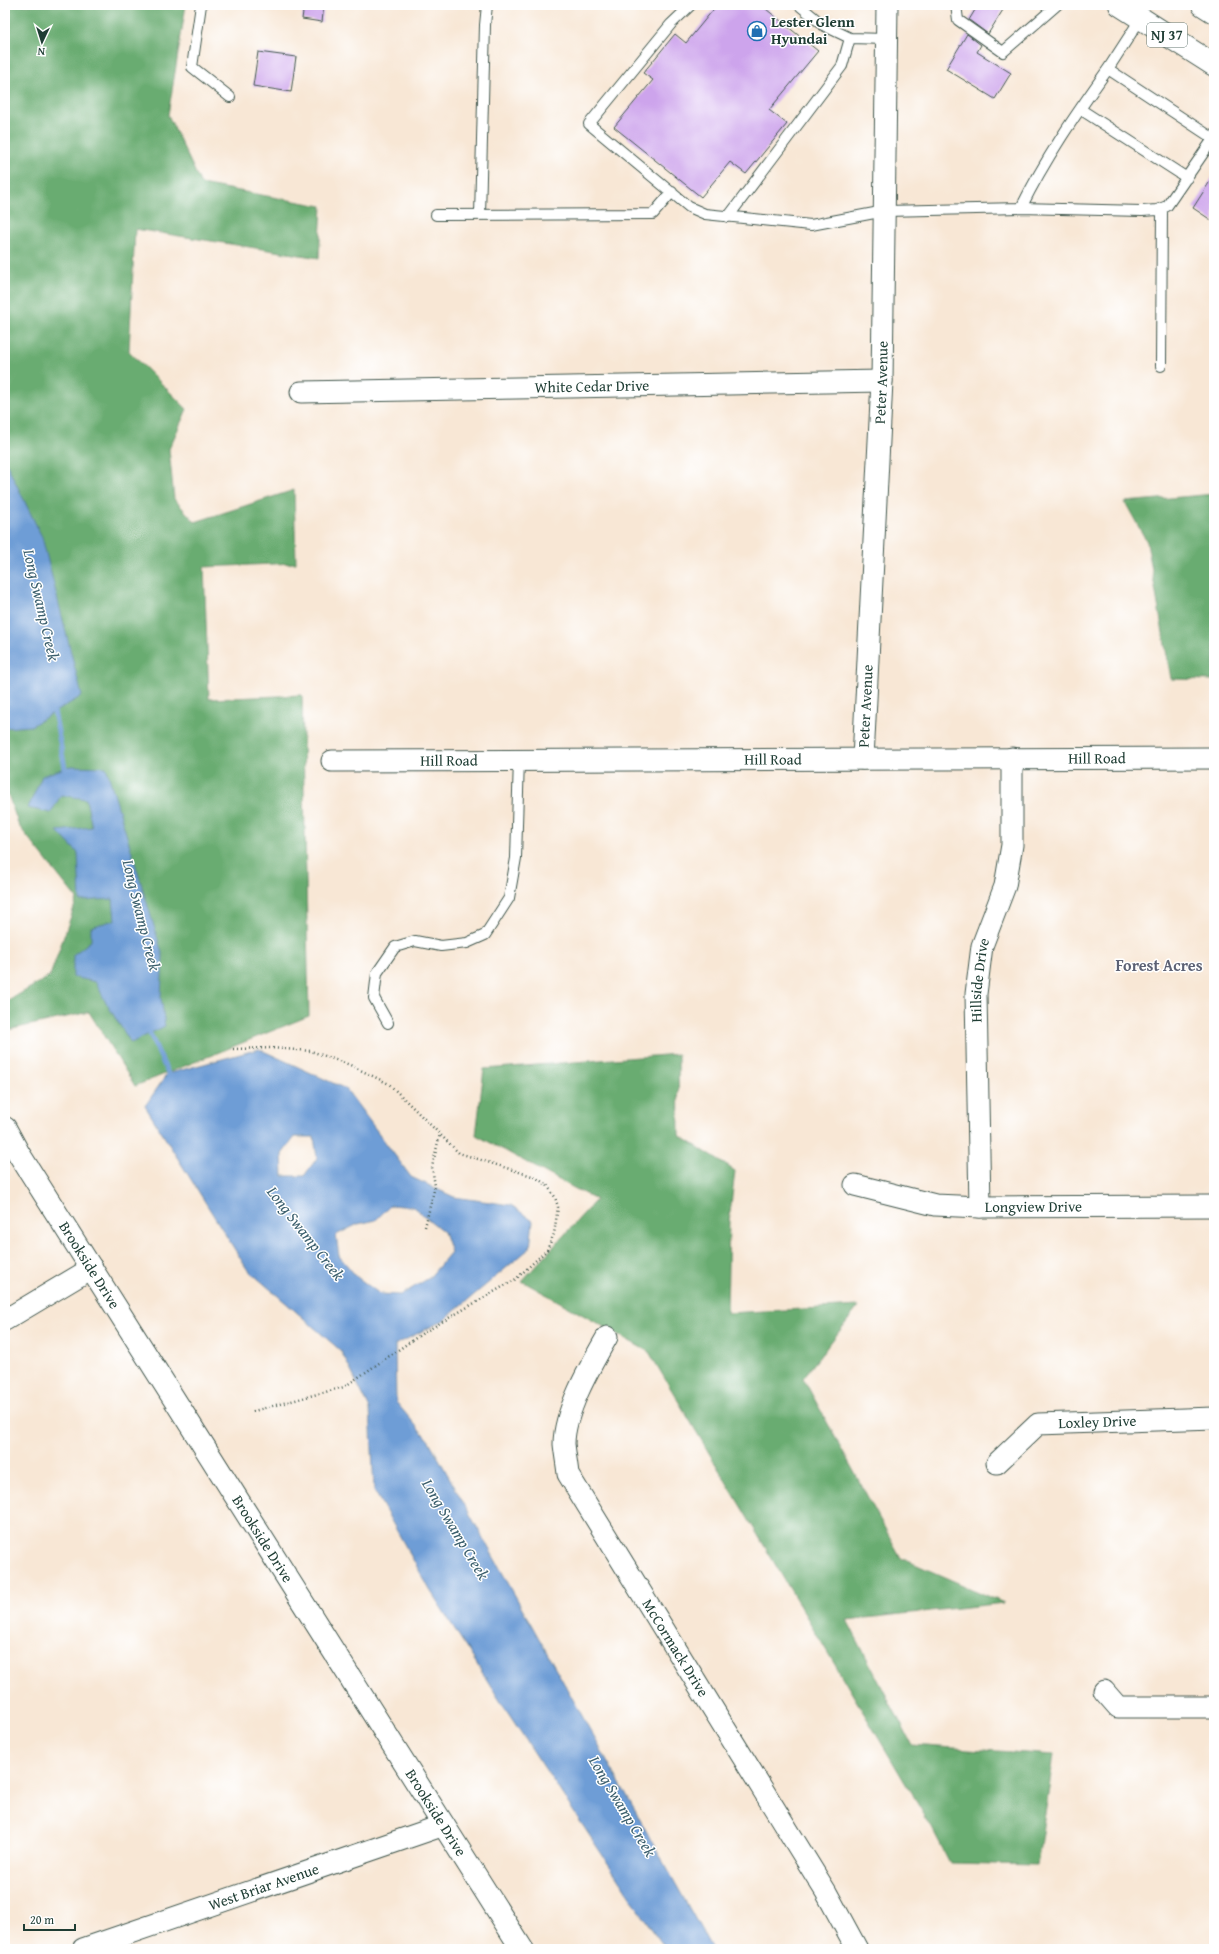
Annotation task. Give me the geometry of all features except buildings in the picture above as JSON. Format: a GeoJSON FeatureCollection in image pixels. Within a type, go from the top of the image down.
{"type":"FeatureCollection","features":[{"type":"Feature","properties":{"kind":"main road","name":"NJ 37"},"geometry":{"type":"LineString","coordinates":[[1120,5],[1214,65]]}},
{"type":"Feature","properties":{"kind":"main road"},"geometry":{"type":"LineString","coordinates":[[1203,5],[1214,12]]}},
{"type":"Feature","properties":{"kind":"main road","name":"Brookside Drive"},"geometry":{"type":"LineString","coordinates":[[5,1128],[19,1154],[522,1949]]}},
{"type":"Feature","properties":{"kind":"street","name":"Peter Avenue"},"geometry":{"type":"LineString","coordinates":[[863,759],[882,381],[887,5]]}},
{"type":"Feature","properties":{"kind":"street","name":"White Cedar Drive"},"geometry":{"type":"LineString","coordinates":[[301,392],[882,381]]}},
{"type":"Feature","properties":{"kind":"street","name":"Hillside Drive"},"geometry":{"type":"LineString","coordinates":[[980,1207],[976,994],[982,946],[1005,886],[1012,845],[1012,758]]}},
{"type":"Feature","properties":{"kind":"street","name":"Hill Road"},"geometry":{"type":"LineString","coordinates":[[332,761],[1214,758]]}},
{"type":"Feature","properties":{"kind":"street","name":"Longview Drive"},"geometry":{"type":"LineString","coordinates":[[855,1185],[934,1205],[980,1207],[1214,1206]]}},
{"type":"Feature","properties":{"kind":"street"},"geometry":{"type":"LineString","coordinates":[[5,1320],[92,1268]]}},
{"type":"Feature","properties":{"kind":"street","name":"McCormack Drive"},"geometry":{"type":"LineString","coordinates":[[607,1337],[584,1377],[566,1426],[564,1444],[568,1474],[826,1892],[857,1949]]}},
{"type":"Feature","properties":{"kind":"street","name":"Loxley Drive"},"geometry":{"type":"LineString","coordinates":[[997,1463],[1038,1424],[1214,1418]]}},
{"type":"Feature","properties":{"kind":"street"},"geometry":{"type":"LineString","coordinates":[[1104,1692],[1118,1707],[1214,1707]]}},
{"type":"Feature","properties":{"kind":"street","name":"West Briar Avenue"},"geometry":{"type":"LineString","coordinates":[[83,1949],[121,1943],[444,1825]]}},
{"type":"Feature","properties":{"kind":"lane"},"geometry":{"type":"LineString","coordinates":[[201,5],[192,67],[230,97]]}},
{"type":"Feature","properties":{"kind":"lane"},"geometry":{"type":"LineString","coordinates":[[480,215],[485,25],[487,5]]}},
{"type":"Feature","properties":{"kind":"lane"},"geometry":{"type":"LineString","coordinates":[[691,5],[671,24],[589,124],[689,207],[705,214],[812,225],[885,211],[1021,208],[1142,211],[1167,206],[1214,139],[1108,69]]}},
{"type":"Feature","properties":{"kind":"lane"},"geometry":{"type":"LineString","coordinates":[[798,5],[823,25],[850,38],[886,39]]}},
{"type":"Feature","properties":{"kind":"lane"},"geometry":{"type":"LineString","coordinates":[[956,5],[958,20],[1003,52],[1057,5]]}},
{"type":"Feature","properties":{"kind":"lane"},"geometry":{"type":"LineString","coordinates":[[1021,208],[1030,190],[1080,109],[1141,18]]}},
{"type":"Feature","properties":{"kind":"lane"},"geometry":{"type":"LineString","coordinates":[[728,217],[842,66],[850,38]]}},
{"type":"Feature","properties":{"kind":"lane"},"geometry":{"type":"LineString","coordinates":[[1080,109],[1187,178]]}},
{"type":"Feature","properties":{"kind":"lane"},"geometry":{"type":"LineString","coordinates":[[436,215],[653,214],[672,192]]}},
{"type":"Feature","properties":{"kind":"lane"},"geometry":{"type":"LineString","coordinates":[[1161,366],[1162,208]]}},
{"type":"Feature","properties":{"kind":"lane"},"geometry":{"type":"LineString","coordinates":[[388,1023],[374,998],[377,973],[395,947],[415,941],[441,946],[467,943],[485,935],[509,898],[516,858],[519,760]]}},
{"type":"Feature","properties":{"kind":"path"},"geometry":{"type":"LineString","coordinates":[[233,1049],[271,1048],[311,1051],[350,1065],[388,1084],[459,1153],[535,1177],[547,1185],[558,1207],[558,1217],[554,1234],[547,1250],[516,1279],[423,1333],[344,1387],[250,1412]]}},
{"type":"Feature","properties":{"kind":"path"},"geometry":{"type":"LineString","coordinates":[[425,1227],[435,1186],[432,1167],[440,1134]]}},
{"type":"Feature","properties":{"kind":"green space"},"geometry":{"type":"Polygon","coordinates":[[[5,5],[186,5],[168,115],[201,184],[322,206],[319,258],[135,229],[129,351],[187,409],[169,449],[174,499],[195,522],[294,490],[296,563],[204,567],[209,699],[302,695],[309,1016],[135,1086],[89,1012],[8,1030],[6,1002],[50,976],[77,899],[19,826],[5,786],[5,5]]]}},
{"type":"Feature","properties":{"kind":"green space"},"geometry":{"type":"Polygon","coordinates":[[[1214,494],[1214,680],[1171,679],[1147,542],[1125,502],[1214,494]]]}},
{"type":"Feature","properties":{"kind":"green space"},"geometry":{"type":"Polygon","coordinates":[[[678,1054],[679,1135],[735,1171],[729,1222],[727,1313],[859,1306],[803,1378],[901,1558],[1004,1603],[847,1620],[912,1745],[1054,1755],[1037,1865],[950,1863],[932,1828],[649,1352],[522,1281],[596,1200],[476,1135],[484,1069],[678,1054]]]}},
{"type":"Feature","properties":{"kind":"water"},"geometry":{"type":"Polygon","coordinates":[[[5,461],[42,537],[82,696],[31,726],[5,728],[5,461]]]}},
{"type":"Feature","properties":{"kind":"water"},"geometry":{"type":"Polygon","coordinates":[[[70,766],[106,767],[163,956],[161,997],[165,1026],[131,1043],[105,1001],[96,982],[73,977],[73,955],[91,941],[91,927],[115,920],[113,899],[80,901],[78,853],[57,831],[92,827],[86,799],[61,795],[51,813],[28,808],[42,776],[70,766]]]}},
{"type":"Feature","properties":{"kind":"water"},"geometry":{"type":"Polygon","coordinates":[[[259,1049],[346,1089],[411,1177],[454,1197],[511,1205],[533,1221],[530,1248],[444,1320],[395,1345],[396,1402],[429,1441],[712,1949],[666,1949],[504,1707],[430,1590],[374,1490],[370,1409],[341,1351],[247,1269],[145,1106],[167,1074],[259,1049]],[[295,1137],[282,1154],[283,1176],[304,1176],[317,1158],[314,1137],[295,1137]],[[391,1205],[376,1220],[358,1224],[336,1235],[339,1256],[357,1277],[380,1294],[401,1295],[429,1278],[451,1252],[444,1232],[413,1207],[391,1205]]]}},
{"type":"Feature","properties":{"kind":"waterway","name":"Long Swamp Creek"},"geometry":{"type":"LineString","coordinates":[[53,706],[65,768],[71,772]]}},
{"type":"Feature","properties":{"kind":"waterway","name":"Long Swamp Creek"},"geometry":{"type":"LineString","coordinates":[[149,1027],[150,1034],[170,1078]]}},
{"type":"Feature","properties":{"kind":"place","name":"Lester Glenn Hyundai"},"geometry":{"type":"Point","coordinates":[757,31]}},
{"type":"Feature","properties":{"kind":"district","name":"Forest Acres"},"geometry":{"type":"Point","coordinates":[1159,965]}}]}
